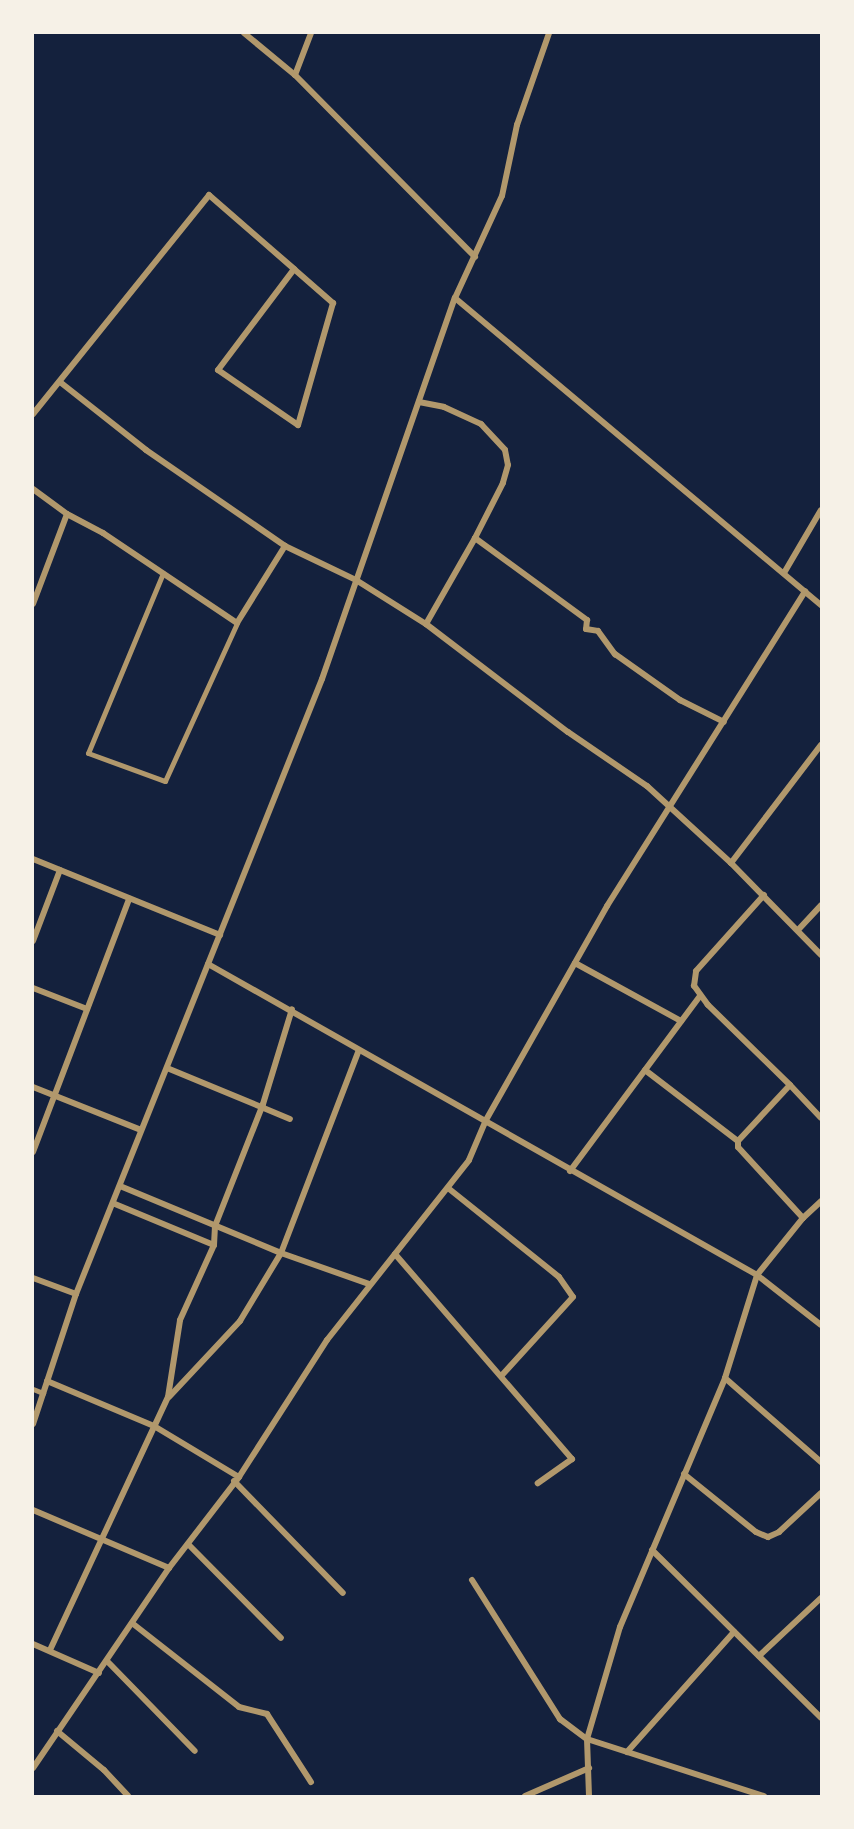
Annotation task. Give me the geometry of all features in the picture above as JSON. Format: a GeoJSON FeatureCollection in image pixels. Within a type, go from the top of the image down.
{"type":"FeatureCollection","features":[{"type":"Feature","properties":{"kind":"street"},"geometry":{"type":"LineString","coordinates":[[244,33],[295,75],[475,257]]}},
{"type":"Feature","properties":{"kind":"street"},"geometry":{"type":"LineString","coordinates":[[295,75],[311,33]]}},
{"type":"Feature","properties":{"kind":"street"},"geometry":{"type":"LineString","coordinates":[[33,1424],[76,1294],[115,1204],[141,1130],[322,679],[455,298],[502,196],[517,124],[549,33]]}},
{"type":"Feature","properties":{"kind":"street"},"geometry":{"type":"LineString","coordinates":[[33,414],[209,195],[294,269],[333,303],[297,425],[218,370],[294,269]]}},
{"type":"Feature","properties":{"kind":"street"},"geometry":{"type":"LineString","coordinates":[[455,298],[821,605]]}},
{"type":"Feature","properties":{"kind":"street"},"geometry":{"type":"LineString","coordinates":[[60,382],[146,450],[285,546],[356,580],[426,624],[673,807],[731,862],[821,955]]}},
{"type":"Feature","properties":{"kind":"street"},"geometry":{"type":"LineString","coordinates":[[419,402],[444,406],[481,424],[505,450],[508,465],[503,483],[475,538],[426,624]]}},
{"type":"Feature","properties":{"kind":"street"},"geometry":{"type":"LineString","coordinates":[[33,489],[67,514],[163,573],[237,623]]}},
{"type":"Feature","properties":{"kind":"street"},"geometry":{"type":"LineString","coordinates":[[784,573],[821,510]]}},
{"type":"Feature","properties":{"kind":"street"},"geometry":{"type":"LineString","coordinates":[[33,604],[67,514]]}},
{"type":"Feature","properties":{"kind":"street"},"geometry":{"type":"LineString","coordinates":[[475,538],[587,620],[586,629],[598,631],[615,654],[681,700],[724,722]]}},
{"type":"Feature","properties":{"kind":"street"},"geometry":{"type":"LineString","coordinates":[[163,573],[88,753],[165,781],[237,623],[285,546]]}},
{"type":"Feature","properties":{"kind":"street"},"geometry":{"type":"LineString","coordinates":[[33,1768],[108,1662],[169,1568],[236,1479],[327,1340],[469,1160],[486,1120],[641,851],[673,807],[805,591]]}},
{"type":"Feature","properties":{"kind":"street"},"geometry":{"type":"LineString","coordinates":[[731,862],[821,745]]}},
{"type":"Feature","properties":{"kind":"street"},"geometry":{"type":"LineString","coordinates":[[33,859],[220,935]]}},
{"type":"Feature","properties":{"kind":"street"},"geometry":{"type":"LineString","coordinates":[[33,941],[60,870]]}},
{"type":"Feature","properties":{"kind":"street"},"geometry":{"type":"LineString","coordinates":[[764,895],[696,971],[694,986],[700,996],[821,1118]]}},
{"type":"Feature","properties":{"kind":"street"},"geometry":{"type":"LineString","coordinates":[[33,1152],[129,898]]}},
{"type":"Feature","properties":{"kind":"street"},"geometry":{"type":"LineString","coordinates":[[798,930],[821,904]]}},
{"type":"Feature","properties":{"kind":"street"},"geometry":{"type":"LineString","coordinates":[[575,963],[681,1022]]}},
{"type":"Feature","properties":{"kind":"street"},"geometry":{"type":"LineString","coordinates":[[207,964],[292,1009],[570,1171],[757,1275],[821,1325]]}},
{"type":"Feature","properties":{"kind":"street"},"geometry":{"type":"LineString","coordinates":[[33,988],[87,1009]]}},
{"type":"Feature","properties":{"kind":"street"},"geometry":{"type":"LineString","coordinates":[[570,1171],[700,996]]}},
{"type":"Feature","properties":{"kind":"street"},"geometry":{"type":"LineString","coordinates":[[50,1650],[168,1397],[180,1320],[214,1245],[214,1226],[262,1104],[292,1009]]}},
{"type":"Feature","properties":{"kind":"street"},"geometry":{"type":"LineString","coordinates":[[168,1397],[240,1321],[281,1253],[359,1050]]}},
{"type":"Feature","properties":{"kind":"street"},"geometry":{"type":"LineString","coordinates":[[167,1068],[262,1104],[290,1119]]}},
{"type":"Feature","properties":{"kind":"street"},"geometry":{"type":"LineString","coordinates":[[645,1070],[738,1141],[741,1152],[803,1218]]}},
{"type":"Feature","properties":{"kind":"street"},"geometry":{"type":"LineString","coordinates":[[738,1141],[790,1085]]}},
{"type":"Feature","properties":{"kind":"street"},"geometry":{"type":"LineString","coordinates":[[33,1087],[141,1130]]}},
{"type":"Feature","properties":{"kind":"street"},"geometry":{"type":"LineString","coordinates":[[120,1186],[281,1253],[369,1284]]}},
{"type":"Feature","properties":{"kind":"street"},"geometry":{"type":"LineString","coordinates":[[448,1188],[559,1277],[573,1297],[502,1375]]}},
{"type":"Feature","properties":{"kind":"street"},"geometry":{"type":"LineString","coordinates":[[589,1796],[587,1738],[620,1627],[725,1378],[757,1275],[803,1218],[821,1201]]}},
{"type":"Feature","properties":{"kind":"street"},"geometry":{"type":"LineString","coordinates":[[115,1204],[214,1245]]}},
{"type":"Feature","properties":{"kind":"street"},"geometry":{"type":"LineString","coordinates":[[395,1254],[502,1375],[572,1459],[538,1483]]}},
{"type":"Feature","properties":{"kind":"street"},"geometry":{"type":"LineString","coordinates":[[33,1278],[76,1294]]}},
{"type":"Feature","properties":{"kind":"street"},"geometry":{"type":"LineString","coordinates":[[725,1378],[821,1462]]}},
{"type":"Feature","properties":{"kind":"street"},"geometry":{"type":"LineString","coordinates":[[47,1381],[154,1426],[236,1479],[343,1593]]}},
{"type":"Feature","properties":{"kind":"street"},"geometry":{"type":"LineString","coordinates":[[33,1389],[43,1393]]}},
{"type":"Feature","properties":{"kind":"street"},"geometry":{"type":"LineString","coordinates":[[684,1474],[756,1532],[768,1536],[779,1532],[821,1493]]}},
{"type":"Feature","properties":{"kind":"street"},"geometry":{"type":"LineString","coordinates":[[33,1509],[102,1536],[169,1568]]}},
{"type":"Feature","properties":{"kind":"street"},"geometry":{"type":"LineString","coordinates":[[188,1544],[281,1638]]}},
{"type":"Feature","properties":{"kind":"street"},"geometry":{"type":"LineString","coordinates":[[652,1550],[821,1718]]}},
{"type":"Feature","properties":{"kind":"street"},"geometry":{"type":"LineString","coordinates":[[472,1580],[555,1714],[587,1738],[764,1796]]}},
{"type":"Feature","properties":{"kind":"street"},"geometry":{"type":"LineString","coordinates":[[759,1656],[821,1598]]}},
{"type":"Feature","properties":{"kind":"street"},"geometry":{"type":"LineString","coordinates":[[132,1623],[239,1707],[267,1714],[311,1782]]}},
{"type":"Feature","properties":{"kind":"street"},"geometry":{"type":"LineString","coordinates":[[627,1752],[734,1632]]}},
{"type":"Feature","properties":{"kind":"street"},"geometry":{"type":"LineString","coordinates":[[33,1644],[99,1673]]}},
{"type":"Feature","properties":{"kind":"street"},"geometry":{"type":"LineString","coordinates":[[108,1662],[195,1751]]}},
{"type":"Feature","properties":{"kind":"street"},"geometry":{"type":"LineString","coordinates":[[57,1731],[128,1796]]}},
{"type":"Feature","properties":{"kind":"street"},"geometry":{"type":"LineString","coordinates":[[525,1796],[589,1768]]}}]}
